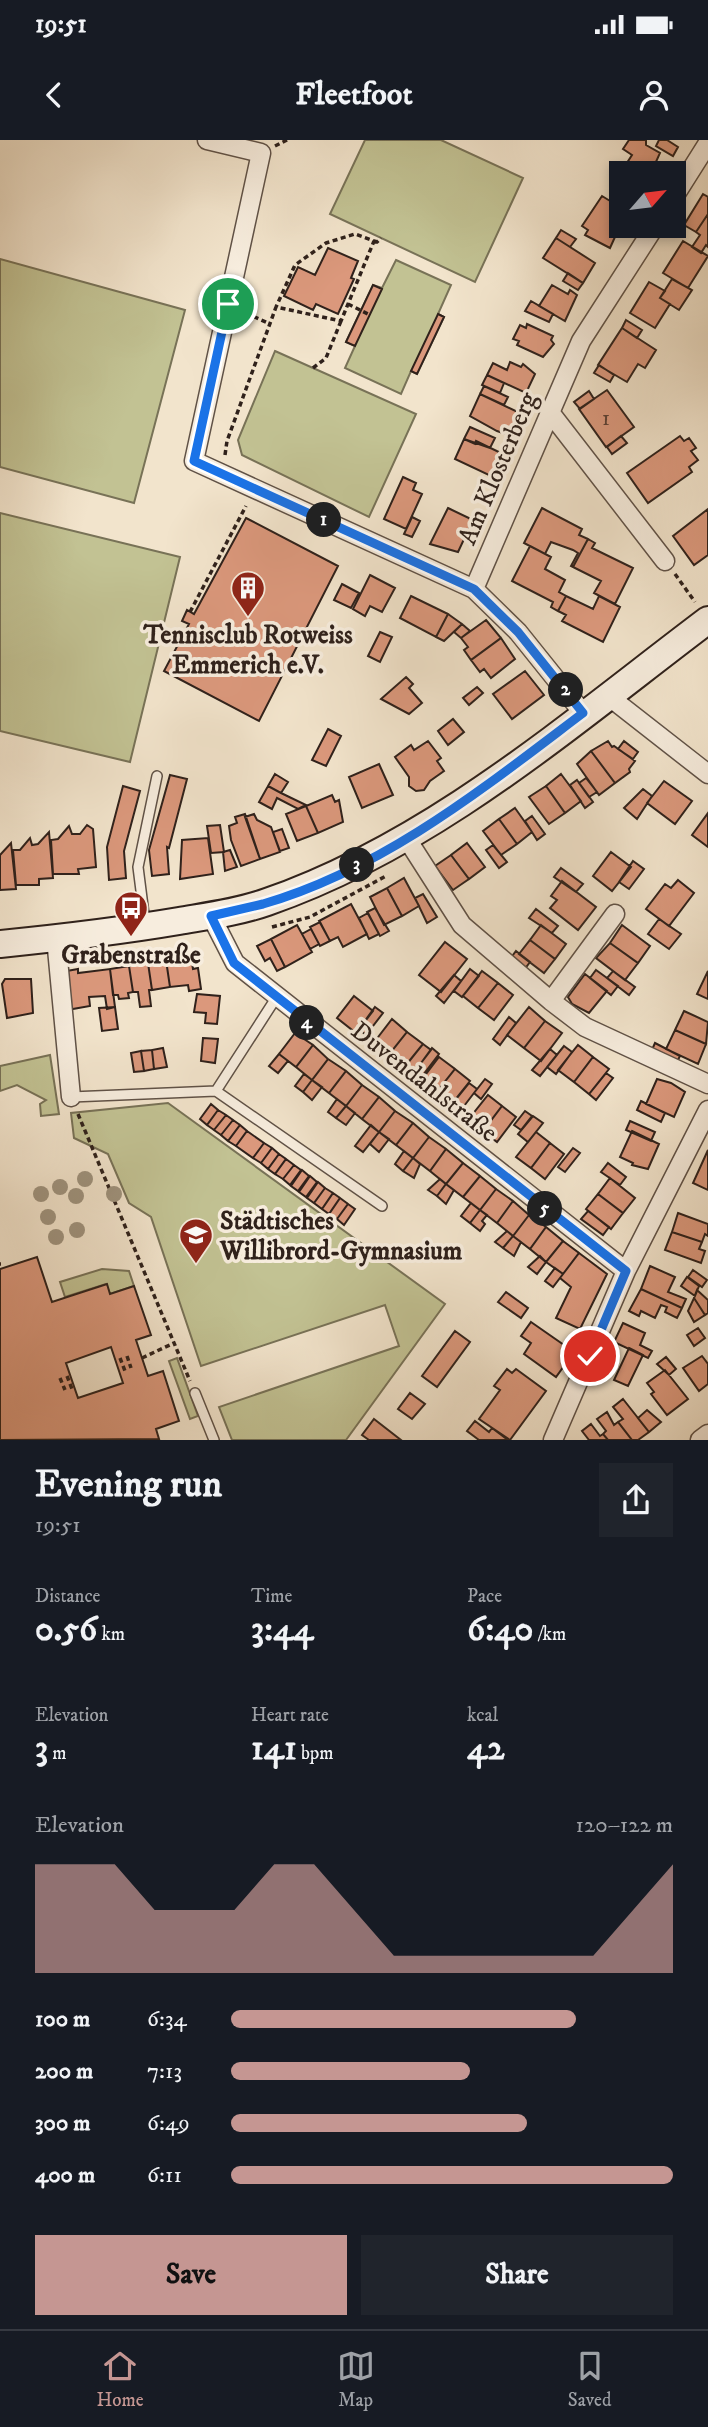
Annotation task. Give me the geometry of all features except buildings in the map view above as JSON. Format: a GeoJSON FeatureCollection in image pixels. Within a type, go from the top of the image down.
{"type":"FeatureCollection","features":[{"type":"Feature","properties":{"kind":"street"},"geometry":{"type":"LineString","coordinates":[[207,140],[261,153],[194,461],[474,589],[518,632],[583,713]]}},
{"type":"Feature","properties":{"kind":"street"},"geometry":{"type":"LineString","coordinates":[[686,178],[708,144]]}},
{"type":"Feature","properties":{"kind":"street","name":"Am Klosterberg"},"geometry":{"type":"LineString","coordinates":[[474,589],[581,341],[647,238]]}},
{"type":"Feature","properties":{"kind":"street"},"geometry":{"type":"LineString","coordinates":[[549,411],[665,561]]}},
{"type":"Feature","properties":{"kind":"street"},"geometry":{"type":"LineString","coordinates":[[0,944],[145,927],[211,916],[265,903],[365,861],[407,839],[486,786],[708,620]]}},
{"type":"Feature","properties":{"kind":"street"},"geometry":{"type":"LineString","coordinates":[[607,695],[708,774]]}},
{"type":"Feature","properties":{"kind":"street"},"geometry":{"type":"LineString","coordinates":[[407,839],[462,925],[551,1000],[585,1027],[708,1084]]}},
{"type":"Feature","properties":{"kind":"street"},"geometry":{"type":"LineString","coordinates":[[551,1000],[615,914]]}},
{"type":"Feature","properties":{"kind":"street","name":"Duvendahlstraße"},"geometry":{"type":"LineString","coordinates":[[211,916],[234,963],[626,1271]]}},
{"type":"Feature","properties":{"kind":"street"},"geometry":{"type":"LineString","coordinates":[[56,938],[71,1097]]}},
{"type":"Feature","properties":{"kind":"street"},"geometry":{"type":"LineString","coordinates":[[553,1440],[626,1271],[708,1110]]}},
{"type":"Feature","properties":{"kind":"street"},"geometry":{"type":"LineString","coordinates":[[700,1440],[708,1434]]}},
{"type":"Feature","properties":{"kind":"lane"},"geometry":{"type":"LineString","coordinates":[[145,927],[138,867],[157,776]]}},
{"type":"Feature","properties":{"kind":"lane"},"geometry":{"type":"LineString","coordinates":[[216,1091],[276,998]]}},
{"type":"Feature","properties":{"kind":"lane"},"geometry":{"type":"LineString","coordinates":[[71,1097],[216,1091],[382,1206]]}},
{"type":"Feature","properties":{"kind":"lane"},"geometry":{"type":"LineString","coordinates":[[195,1393],[214,1440]]}},
{"type":"Feature","properties":{"kind":"path"},"geometry":{"type":"LineString","coordinates":[[223,474],[226,441],[276,307],[295,265],[316,250],[344,236],[355,234],[377,242],[381,238]]}},
{"type":"Feature","properties":{"kind":"path"},"geometry":{"type":"LineString","coordinates":[[313,368],[326,358],[374,240]]}},
{"type":"Feature","properties":{"kind":"path"},"geometry":{"type":"LineString","coordinates":[[348,303],[370,315]]}},
{"type":"Feature","properties":{"kind":"path"},"geometry":{"type":"LineString","coordinates":[[228,304],[270,324]]}},
{"type":"Feature","properties":{"kind":"path"},"geometry":{"type":"LineString","coordinates":[[276,307],[341,321]]}},
{"type":"Feature","properties":{"kind":"path"},"geometry":{"type":"LineString","coordinates":[[190,612],[255,489]]}},
{"type":"Feature","properties":{"kind":"path"},"geometry":{"type":"LineString","coordinates":[[665,561],[692,598]]}},
{"type":"Feature","properties":{"kind":"path"},"geometry":{"type":"LineString","coordinates":[[71,1097],[195,1393]]}},
{"type":"Feature","properties":{"kind":"path"},"geometry":{"type":"LineString","coordinates":[[142,1358],[174,1343]]}},
{"type":"Feature","properties":{"kind":"path"},"geometry":{"type":"LineString","coordinates":[[127,1356],[131,1368]]}},
{"type":"Feature","properties":{"kind":"path"},"geometry":{"type":"LineString","coordinates":[[120,1359],[125,1371]]}},
{"type":"Feature","properties":{"kind":"path"},"geometry":{"type":"LineString","coordinates":[[67,1376],[72,1389]]}},
{"type":"Feature","properties":{"kind":"path"},"geometry":{"type":"LineString","coordinates":[[61,1378],[65,1390]]}},
{"type":"Feature","properties":{"kind":"green space"},"geometry":{"type":"Polygon","coordinates":[[[365,140],[441,140],[523,178],[475,282],[330,214],[365,140]]]}},
{"type":"Feature","properties":{"kind":"green space"},"geometry":{"type":"Polygon","coordinates":[[[0,259],[185,310],[134,503],[0,467],[0,259]]]}},
{"type":"Feature","properties":{"kind":"green space"},"geometry":{"type":"Polygon","coordinates":[[[396,260],[451,285],[438,314],[444,317],[417,374],[411,371],[401,394],[345,368],[355,346],[346,342],[373,285],[382,288],[396,260]]]}},
{"type":"Feature","properties":{"kind":"green space"},"geometry":{"type":"Polygon","coordinates":[[[275,351],[416,414],[369,517],[242,455],[238,440],[275,351]]]}},
{"type":"Feature","properties":{"kind":"green space"},"geometry":{"type":"Polygon","coordinates":[[[0,513],[180,557],[130,762],[0,731],[0,513]]]}},
{"type":"Feature","properties":{"kind":"green space"},"geometry":{"type":"Polygon","coordinates":[[[50,1055],[59,1114],[41,1116],[40,1104],[46,1100],[17,1085],[0,1091],[0,1066],[50,1055]]]}},
{"type":"Feature","properties":{"kind":"green space"},"geometry":{"type":"Polygon","coordinates":[[[168,1103],[445,1304],[346,1440],[232,1440],[219,1407],[399,1346],[385,1305],[201,1366],[151,1217],[129,1203],[108,1154],[74,1138],[71,1113],[168,1103]]]}},
{"type":"Feature","properties":{"kind":"green space"},"geometry":{"type":"Polygon","coordinates":[[[102,1269],[129,1271],[134,1286],[110,1294],[106,1284],[65,1297],[60,1282],[102,1269]]]}},
{"type":"Feature","properties":{"kind":"green space"},"geometry":{"type":"Polygon","coordinates":[[[177,1358],[198,1416],[190,1419],[169,1361],[177,1358]]]}},
{"type":"Feature","properties":{"kind":"place","name":"Tennisclub Rotweiss Emmerich e.V."},"geometry":{"type":"Point","coordinates":[248,618]}},
{"type":"Feature","properties":{"kind":"place","name":"Grabenstraße"},"geometry":{"type":"Point","coordinates":[131,938]}},
{"type":"Feature","properties":{"kind":"place","name":"Städtisches Willibrord-Gymnasium"},"geometry":{"type":"Point","coordinates":[196,1265]}},
{"type":"Feature","properties":{"kind":"route"},"geometry":{"type":"LineString","coordinates":[[228,304],[194,461],[474,589],[518,632],[583,713],[486,786],[407,839],[324,880],[265,903],[211,916],[234,963],[626,1271],[590,1356]]}}]}
